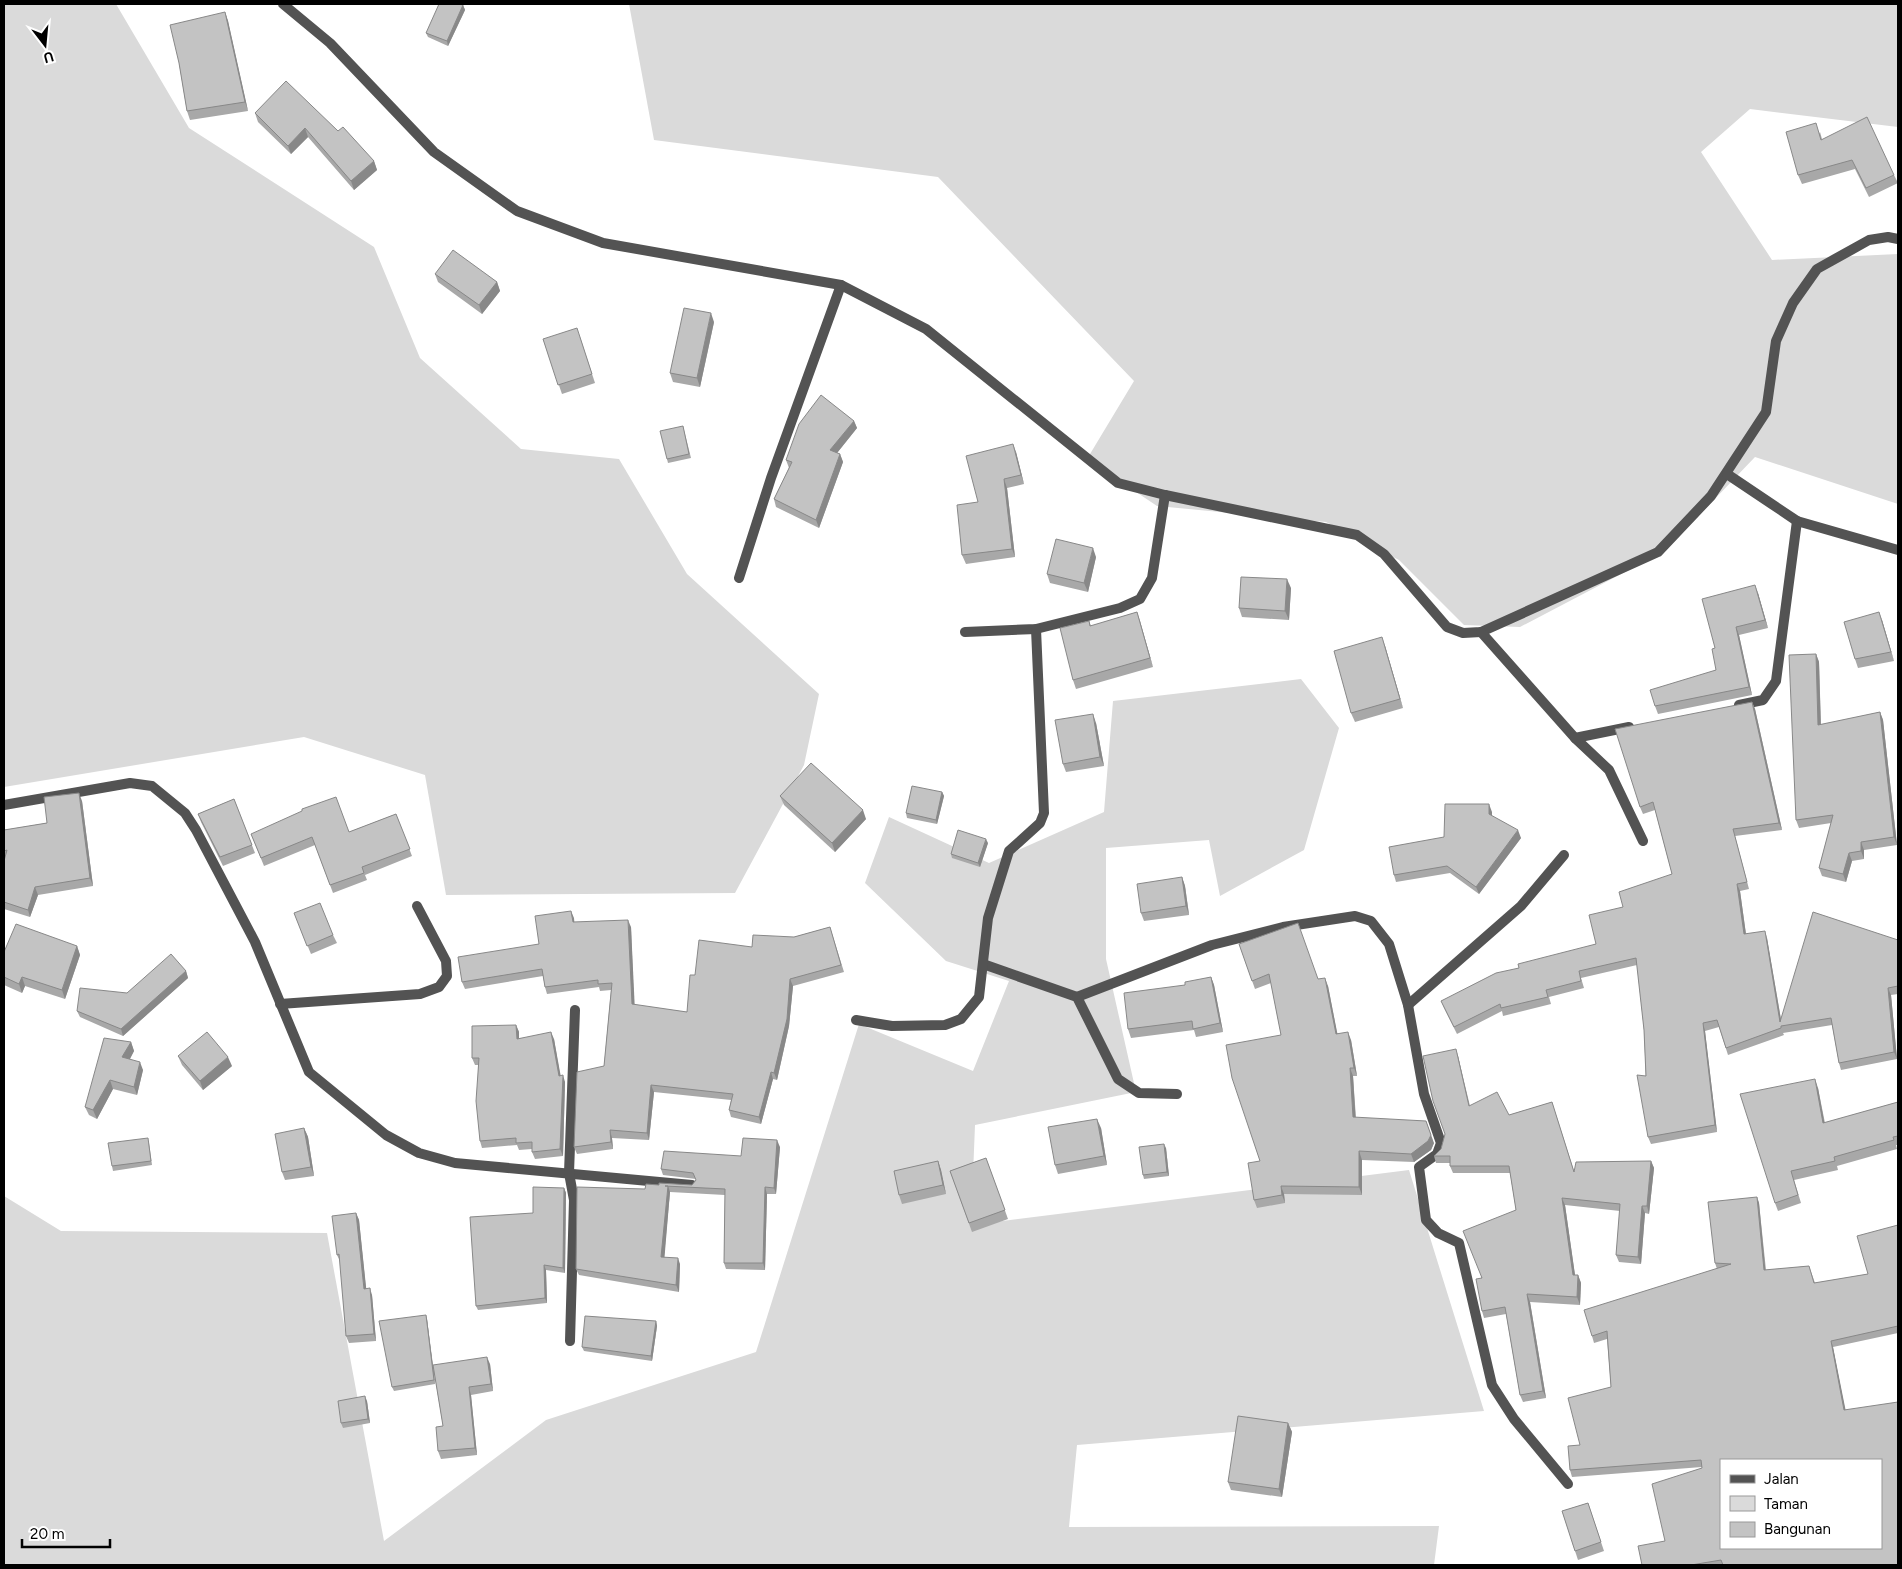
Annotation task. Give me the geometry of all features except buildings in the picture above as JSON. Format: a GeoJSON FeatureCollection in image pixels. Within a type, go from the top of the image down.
{"type":"FeatureCollection","features":[{"type":"Feature","properties":{"kind":"street"},"geometry":{"type":"LineString","coordinates":[[284,4],[330,44],[434,152],[517,211],[603,243],[841,285],[926,329],[1118,483],[1165,495],[1357,535],[1384,554],[1448,627],[1463,634],[1481,632],[1658,552],[1711,496],[1766,412],[1776,340],[1793,303],[1817,268],[1869,240],[1888,237],[1898,239]]}},
{"type":"Feature","properties":{"kind":"street"},"geometry":{"type":"LineString","coordinates":[[739,578],[771,478],[841,285]]}},
{"type":"Feature","properties":{"kind":"street"},"geometry":{"type":"LineString","coordinates":[[1727,474],[1797,521],[1898,550]]}},
{"type":"Feature","properties":{"kind":"street"},"geometry":{"type":"LineString","coordinates":[[965,632],[1036,629],[1120,608],[1140,599],[1152,578],[1165,495]]}},
{"type":"Feature","properties":{"kind":"street"},"geometry":{"type":"LineString","coordinates":[[1725,707],[1763,700],[1776,681],[1797,521]]}},
{"type":"Feature","properties":{"kind":"street"},"geometry":{"type":"LineString","coordinates":[[856,1020],[892,1026],[945,1025],[961,1019],[979,997],[988,918],[1009,851],[1040,823],[1044,814],[1036,629]]}},
{"type":"Feature","properties":{"kind":"street"},"geometry":{"type":"LineString","coordinates":[[1481,632],[1575,738],[1609,770],[1643,841]]}},
{"type":"Feature","properties":{"kind":"street"},"geometry":{"type":"LineString","coordinates":[[1575,738],[1640,725]]}},
{"type":"Feature","properties":{"kind":"street"},"geometry":{"type":"LineString","coordinates":[[4,805],[130,783],[152,786],[185,813],[196,830],[255,942],[309,1072],[386,1135],[419,1153],[455,1163],[569,1172],[692,1185]]}},
{"type":"Feature","properties":{"kind":"street"},"geometry":{"type":"LineString","coordinates":[[1408,1005],[1521,906],[1564,855]]}},
{"type":"Feature","properties":{"kind":"street"},"geometry":{"type":"LineString","coordinates":[[280,1004],[420,994],[439,987],[447,976],[446,961],[417,906]]}},
{"type":"Feature","properties":{"kind":"street"},"geometry":{"type":"LineString","coordinates":[[983,964],[1077,997],[1212,945],[1283,927],[1355,916],[1372,921],[1389,944],[1408,1005],[1424,1094],[1441,1143],[1437,1154],[1419,1167],[1426,1220],[1438,1233],[1459,1243],[1492,1385],[1514,1419],[1568,1484]]}},
{"type":"Feature","properties":{"kind":"street"},"geometry":{"type":"LineString","coordinates":[[1077,997],[1118,1079],[1139,1093],[1177,1094]]}},
{"type":"Feature","properties":{"kind":"street"},"geometry":{"type":"LineString","coordinates":[[570,1341],[574,1200],[569,1172],[576,1010]]}},
{"type":"Feature","properties":{"kind":"green space"},"geometry":{"type":"Polygon","coordinates":[[[4,4],[116,4],[189,128],[374,247],[420,358],[521,449],[619,459],[687,574],[819,694],[804,765],[735,893],[446,895],[425,775],[304,737],[4,787],[4,4]]]}},
{"type":"Feature","properties":{"kind":"green space"},"geometry":{"type":"Polygon","coordinates":[[[629,4],[1898,4],[1898,127],[1750,109],[1701,152],[1772,260],[1898,254],[1898,504],[1755,457],[1665,551],[1520,627],[1464,625],[1399,560],[1326,522],[1157,506],[1087,459],[1134,381],[938,177],[654,140],[629,4]]]}},
{"type":"Feature","properties":{"kind":"green space"},"geometry":{"type":"Polygon","coordinates":[[[1301,679],[1339,728],[1304,850],[1220,896],[1209,840],[1106,848],[1106,959],[1136,1092],[975,1125],[971,1225],[1409,1170],[1484,1411],[1077,1445],[1069,1527],[1439,1526],[1434,1565],[4,1565],[4,1196],[61,1231],[327,1233],[384,1541],[546,1420],[756,1352],[859,1024],[973,1071],[1009,981],[946,961],[865,883],[889,817],[989,863],[1104,812],[1113,701],[1301,679]]]}}]}
